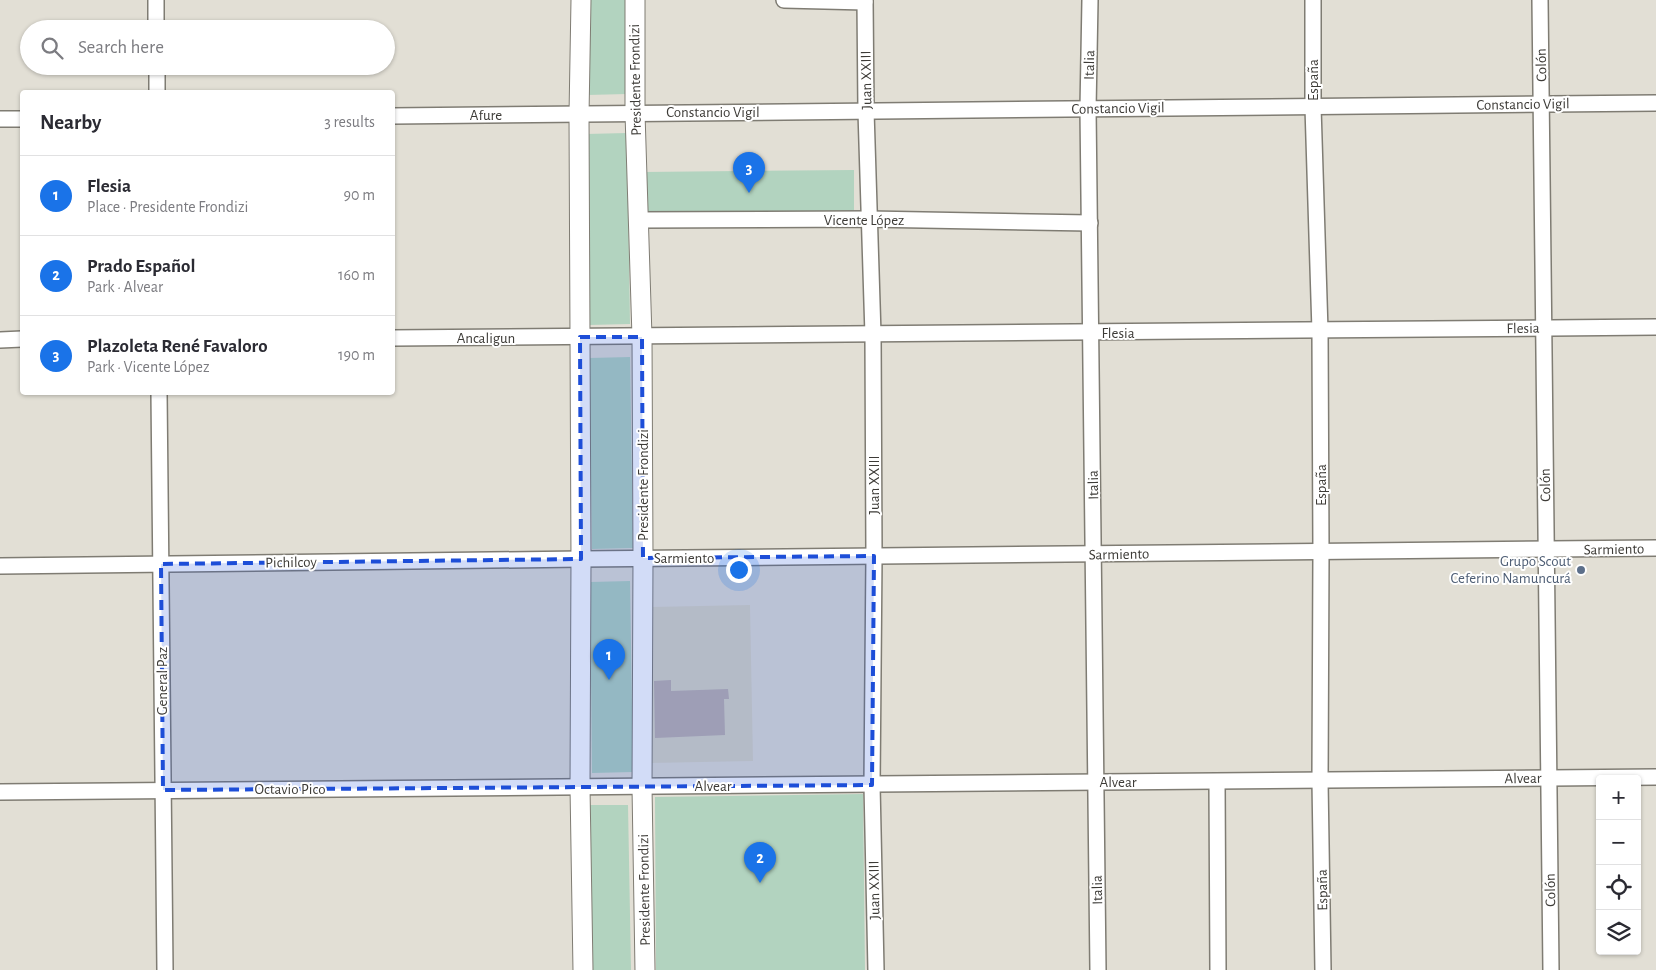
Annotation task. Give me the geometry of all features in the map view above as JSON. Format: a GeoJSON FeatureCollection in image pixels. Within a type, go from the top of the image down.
{"type":"FeatureCollection","features":[{"type":"Feature","properties":{"kind":"main road"},"geometry":{"type":"LineString","coordinates":[[581,0],[579,115],[580,787],[583,970]]}},
{"type":"Feature","properties":{"kind":"main road","name":"Presidente Frondizi"},"geometry":{"type":"LineString","coordinates":[[634,0],[635,112],[642,337],[642,787],[645,970]]}},
{"type":"Feature","properties":{"kind":"street"},"geometry":{"type":"LineString","coordinates":[[156,0],[156,20]]}},
{"type":"Feature","properties":{"kind":"street"},"geometry":{"type":"LineString","coordinates":[[784,0],[865,1]]}},
{"type":"Feature","properties":{"kind":"street","name":"Italia"},"geometry":{"type":"LineString","coordinates":[[1090,0],[1088,109],[1098,970]]}},
{"type":"Feature","properties":{"kind":"street","name":"España"},"geometry":{"type":"LineString","coordinates":[[1313,0],[1313,107],[1320,331],[1320,781],[1323,970]]}},
{"type":"Feature","properties":{"kind":"street","name":"Colón"},"geometry":{"type":"LineString","coordinates":[[1540,0],[1551,970]]}},
{"type":"Feature","properties":{"kind":"street","name":"Juan XXIII"},"geometry":{"type":"LineString","coordinates":[[865,1],[866,111],[873,335],[872,785],[876,970]]}},
{"type":"Feature","properties":{"kind":"street"},"geometry":{"type":"LineString","coordinates":[[157,75],[157,90]]}},
{"type":"Feature","properties":{"kind":"street","name":"Constancio Vigil"},"geometry":{"type":"LineString","coordinates":[[579,115],[635,112],[1313,107],[1656,102]]}},
{"type":"Feature","properties":{"kind":"street","name":"Afure"},"geometry":{"type":"LineString","coordinates":[[395,116],[579,115]]}},
{"type":"Feature","properties":{"kind":"street"},"geometry":{"type":"LineString","coordinates":[[0,119],[20,119]]}},
{"type":"Feature","properties":{"kind":"street","name":"Vicente López"},"geometry":{"type":"LineString","coordinates":[[638,220],[869,219],[1090,222]]}},
{"type":"Feature","properties":{"kind":"street","name":"Flesia"},"geometry":{"type":"LineString","coordinates":[[580,338],[1656,327]]}},
{"type":"Feature","properties":{"kind":"street","name":"Ancaligun"},"geometry":{"type":"LineString","coordinates":[[395,338],[580,338]]}},
{"type":"Feature","properties":{"kind":"street"},"geometry":{"type":"LineString","coordinates":[[0,340],[20,339]]}},
{"type":"Feature","properties":{"kind":"street","name":"General Paz"},"geometry":{"type":"LineString","coordinates":[[160,395],[165,970]]}},
{"type":"Feature","properties":{"kind":"street","name":"Sarmiento"},"geometry":{"type":"LineString","coordinates":[[581,559],[1656,548]]}},
{"type":"Feature","properties":{"kind":"street","name":"Pichilcoy"},"geometry":{"type":"LineString","coordinates":[[0,566],[581,559]]}},
{"type":"Feature","properties":{"kind":"street","name":"Alvear"},"geometry":{"type":"LineString","coordinates":[[580,787],[1656,777]]}},
{"type":"Feature","properties":{"kind":"street"},"geometry":{"type":"LineString","coordinates":[[1217,782],[1218,970]]}},
{"type":"Feature","properties":{"kind":"street","name":"Octavio Pico"},"geometry":{"type":"LineString","coordinates":[[0,792],[580,787]]}},
{"type":"Feature","properties":{"kind":"highlighted area"},"geometry":{"type":"Polygon","coordinates":[[[580,337],[642,337],[643,558],[874,556],[872,785],[163,790],[161,564],[581,559],[580,337]]]}},
{"type":"Feature","properties":{"kind":"shaded area"},"geometry":{"type":"Polygon","coordinates":[[[750,605],[753,761],[650,763],[651,607],[750,605]]]}},
{"type":"Feature","properties":{"kind":"green space"},"geometry":{"type":"Polygon","coordinates":[[[585,0],[626,0],[627,94],[587,95],[585,0]]]}},
{"type":"Feature","properties":{"kind":"green space"},"geometry":{"type":"Polygon","coordinates":[[[627,133],[630,324],[589,325],[586,134],[627,133]]]}},
{"type":"Feature","properties":{"kind":"green space"},"geometry":{"type":"Polygon","coordinates":[[[854,170],[854,213],[643,215],[643,172],[854,170]]]}},
{"type":"Feature","properties":{"kind":"green space"},"geometry":{"type":"Polygon","coordinates":[[[630,357],[633,548],[592,549],[589,358],[630,357]]]}},
{"type":"Feature","properties":{"kind":"green space"},"geometry":{"type":"Polygon","coordinates":[[[630,581],[633,772],[592,773],[590,582],[630,581]]]}},
{"type":"Feature","properties":{"kind":"green space"},"geometry":{"type":"Polygon","coordinates":[[[863,794],[865,970],[656,970],[655,797],[863,794]]]}},
{"type":"Feature","properties":{"kind":"green space"},"geometry":{"type":"Polygon","coordinates":[[[588,805],[628,805],[631,970],[590,970],[588,805]]]}},
{"type":"Feature","properties":{"kind":"building"},"geometry":{"type":"Polygon","coordinates":[[[671,680],[671,691],[728,689],[729,699],[724,699],[725,735],[655,738],[654,681],[671,680]]]}},
{"type":"Feature","properties":{"kind":"place","name":"Plazoleta René Favaloro"},"geometry":{"type":"Point","coordinates":[749,193]}},
{"type":"Feature","properties":{"kind":"place","name":"Grupo Scout Ceferino Namuncurá"},"geometry":{"type":"Point","coordinates":[1581,570]}},
{"type":"Feature","properties":{"kind":"place","name":"Flesia"},"geometry":{"type":"Point","coordinates":[609,680]}},
{"type":"Feature","properties":{"kind":"place","name":"Prado Español"},"geometry":{"type":"Point","coordinates":[760,883]}}]}
